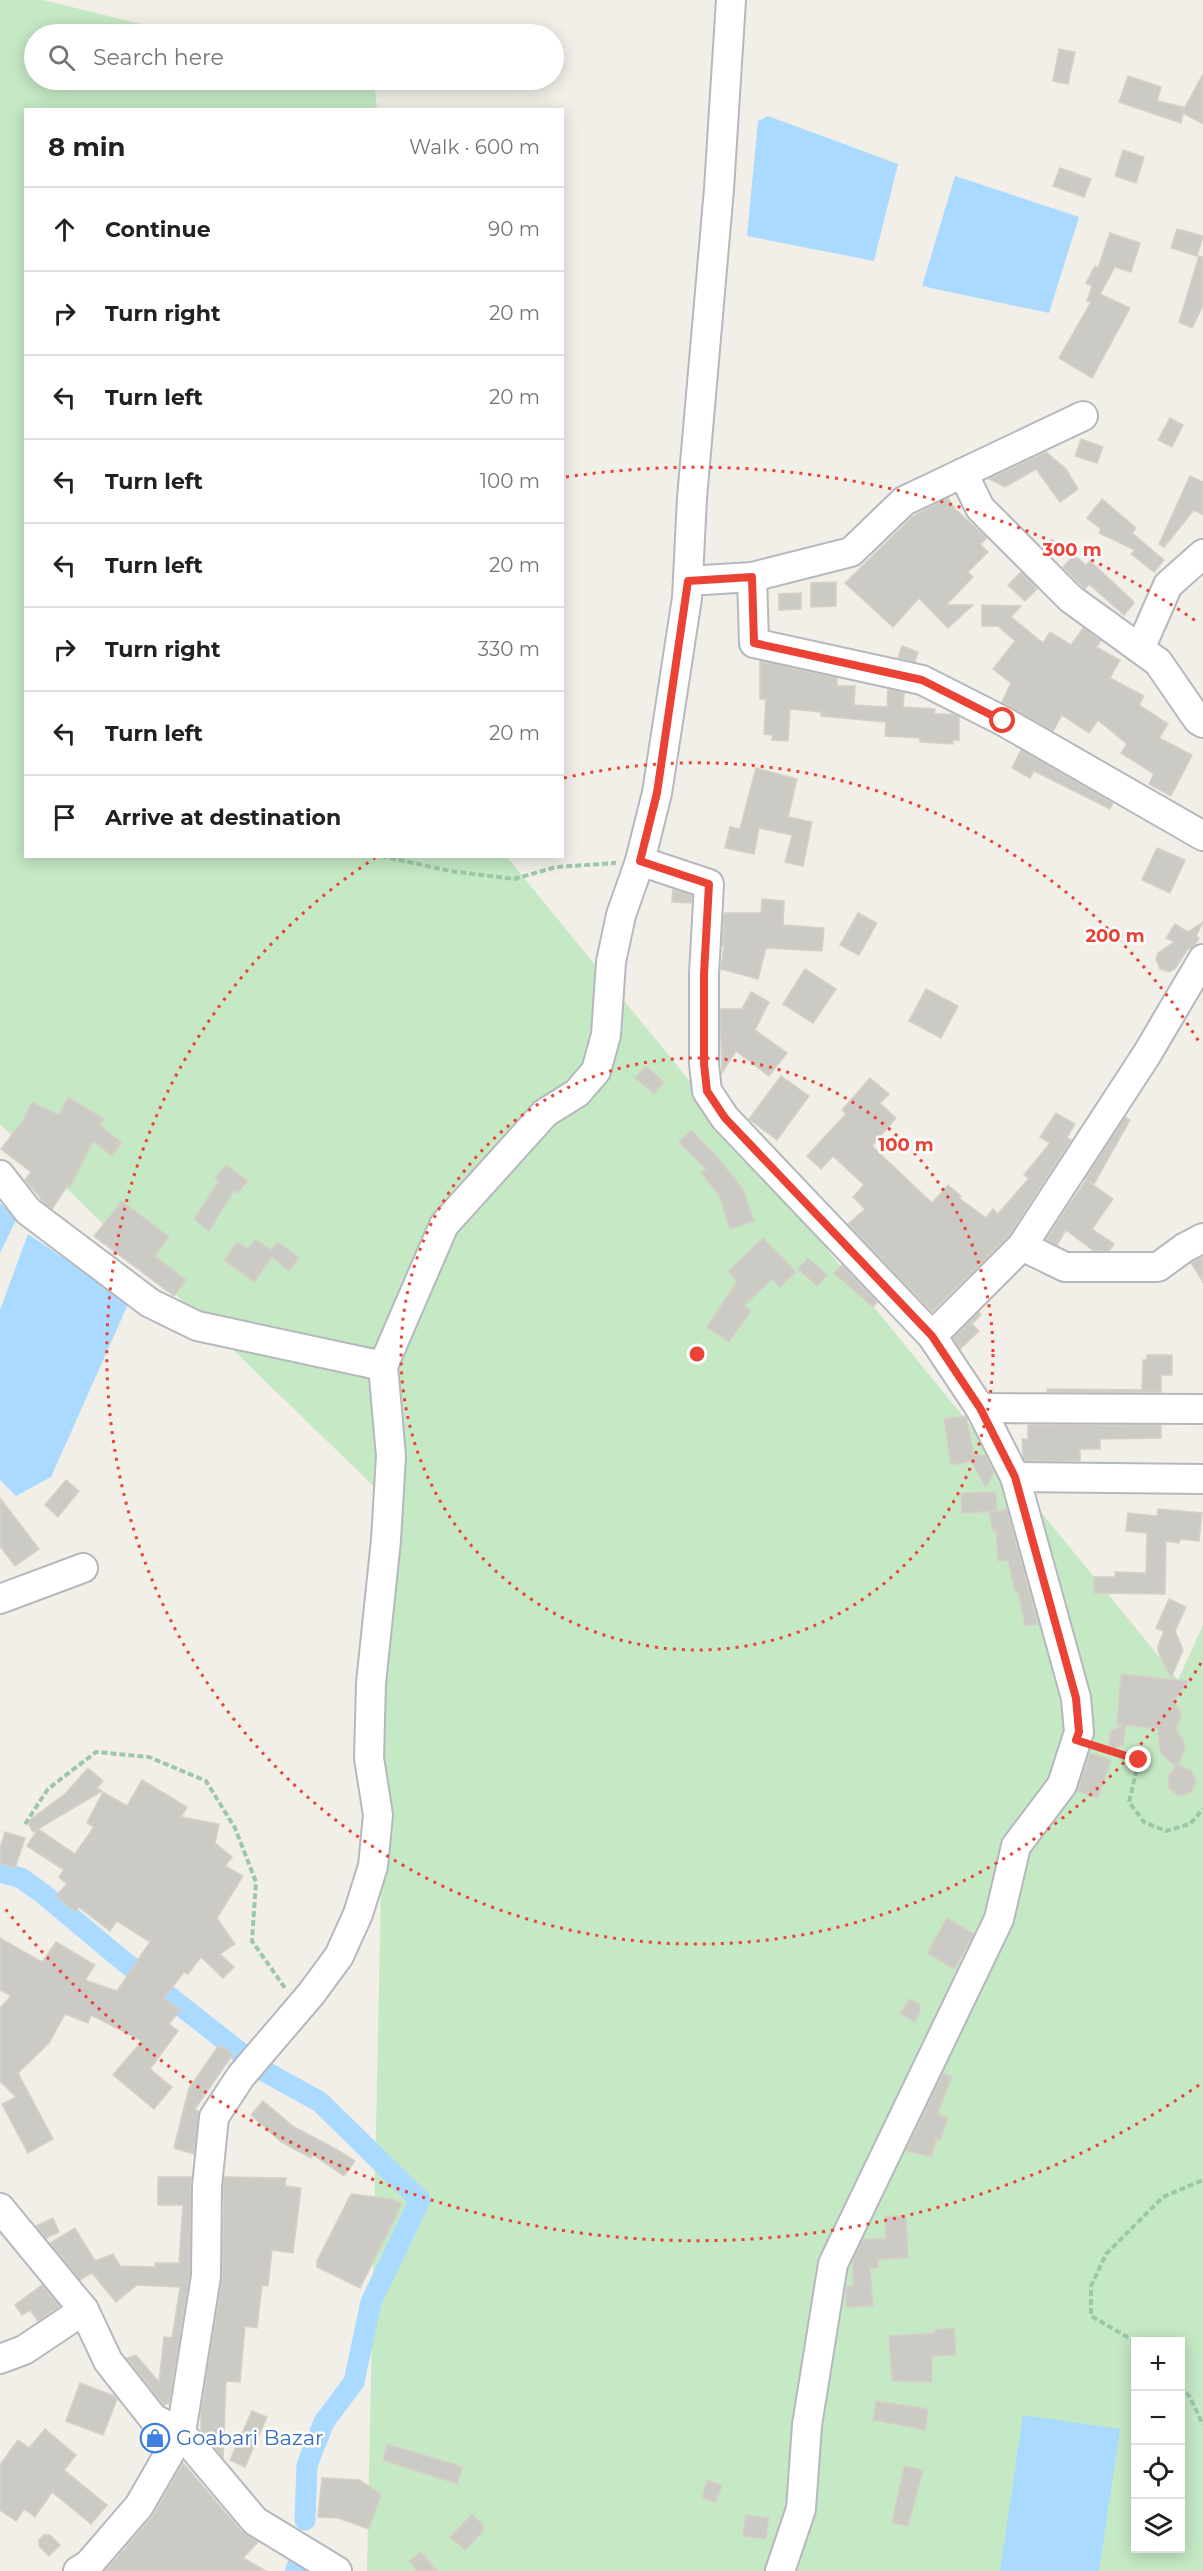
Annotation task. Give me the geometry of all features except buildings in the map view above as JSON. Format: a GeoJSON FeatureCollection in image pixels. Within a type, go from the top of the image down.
{"type":"FeatureCollection","features":[{"type":"Feature","properties":{"kind":"street"},"geometry":{"type":"LineString","coordinates":[[78,2571],[89,2564],[139,2506],[181,2433],[206,2276],[207,2186],[214,2117],[241,2076],[299,2008],[339,1956],[358,1914],[373,1866],[378,1815],[369,1758],[371,1683],[386,1540],[391,1456],[383,1366],[444,1225],[545,1113],[577,1093],[596,1071],[606,1035],[610,962],[621,915],[640,861],[657,793],[688,581],[692,498],[718,200],[731,0]]}},
{"type":"Feature","properties":{"kind":"street"},"geometry":{"type":"LineString","coordinates":[[688,581],[752,577],[851,552],[904,501],[1083,416]]}},
{"type":"Feature","properties":{"kind":"street"},"geometry":{"type":"LineString","coordinates":[[963,472],[980,508],[1071,599],[1158,662],[1198,720],[1203,723]]}},
{"type":"Feature","properties":{"kind":"street"},"geometry":{"type":"LineString","coordinates":[[1140,649],[1168,585],[1203,554]]}},
{"type":"Feature","properties":{"kind":"street"},"geometry":{"type":"LineString","coordinates":[[752,577],[754,643],[922,680],[1003,721],[1203,836]]}},
{"type":"Feature","properties":{"kind":"street"},"geometry":{"type":"LineString","coordinates":[[640,861],[709,884],[704,985],[704,1064],[707,1091],[725,1118],[932,1336],[980,1408],[1015,1477],[1076,1698],[1079,1732],[1062,1785],[1016,1846],[999,1919],[833,2264],[807,2425],[801,2509],[780,2571]]}},
{"type":"Feature","properties":{"kind":"street"},"geometry":{"type":"LineString","coordinates":[[932,1336],[1022,1246],[1147,1054],[1203,959]]}},
{"type":"Feature","properties":{"kind":"street"},"geometry":{"type":"LineString","coordinates":[[0,1175],[28,1211],[150,1303],[196,1326],[383,1366]]}},
{"type":"Feature","properties":{"kind":"street"},"geometry":{"type":"LineString","coordinates":[[1022,1246],[1065,1267],[1158,1267],[1184,1248],[1203,1238]]}},
{"type":"Feature","properties":{"kind":"street"},"geometry":{"type":"LineString","coordinates":[[980,1408],[1203,1409]]}},
{"type":"Feature","properties":{"kind":"street"},"geometry":{"type":"LineString","coordinates":[[1015,1477],[1203,1479]]}},
{"type":"Feature","properties":{"kind":"street"},"geometry":{"type":"LineString","coordinates":[[0,1599],[83,1568]]}},
{"type":"Feature","properties":{"kind":"street"},"geometry":{"type":"LineString","coordinates":[[0,2208],[84,2310],[108,2361],[153,2418],[181,2433],[255,2521],[337,2571]]}},
{"type":"Feature","properties":{"kind":"street"},"geometry":{"type":"LineString","coordinates":[[0,2359],[24,2350],[84,2310]]}},
{"type":"Feature","properties":{"kind":"path"},"geometry":{"type":"LineString","coordinates":[[390,858],[450,871],[514,879],[556,867],[640,861]]}},
{"type":"Feature","properties":{"kind":"path"},"geometry":{"type":"LineString","coordinates":[[1076,1740],[1139,1760],[1130,1802],[1144,1822],[1166,1831],[1190,1824],[1203,1809]]}},
{"type":"Feature","properties":{"kind":"path"},"geometry":{"type":"LineString","coordinates":[[25,1824],[48,1789],[96,1752],[149,1757],[206,1780],[235,1828],[256,1882],[252,1941],[299,2008]]}},
{"type":"Feature","properties":{"kind":"path"},"geometry":{"type":"LineString","coordinates":[[1131,2339],[1092,2316],[1091,2286],[1106,2254],[1163,2197],[1203,2180]]}},
{"type":"Feature","properties":{"kind":"path"},"geometry":{"type":"LineString","coordinates":[[1185,2391],[1190,2397],[1203,2425]]}},
{"type":"Feature","properties":{"kind":"green space"},"geometry":{"type":"Polygon","coordinates":[[[0,0],[43,0],[140,24],[24,24],[24,90],[375,90],[377,108],[24,108],[24,858],[508,858],[1178,1680],[1203,1625],[1203,2571],[367,2571],[389,1501],[0,1124],[0,0]]]}},
{"type":"Feature","properties":{"kind":"water"},"geometry":{"type":"Polygon","coordinates":[[[768,116],[898,164],[874,261],[747,236],[758,121],[768,116]]]}},
{"type":"Feature","properties":{"kind":"water"},"geometry":{"type":"Polygon","coordinates":[[[955,176],[1079,217],[1049,313],[922,286],[955,176]]]}},
{"type":"Feature","properties":{"kind":"water"},"geometry":{"type":"Polygon","coordinates":[[[0,1203],[17,1218],[0,1253],[0,1203]]]}},
{"type":"Feature","properties":{"kind":"water"},"geometry":{"type":"Polygon","coordinates":[[[28,1234],[129,1302],[51,1477],[16,1496],[0,1480],[0,1310],[28,1234]]]}},
{"type":"Feature","properties":{"kind":"water"},"geometry":{"type":"Polygon","coordinates":[[[1023,2415],[1120,2429],[1099,2571],[1000,2571],[1023,2415]]]}},
{"type":"Feature","properties":{"kind":"waterway"},"geometry":{"type":"LineString","coordinates":[[0,1872],[21,1878],[42,1893],[116,1955],[264,2071],[320,2102],[420,2200],[371,2302],[354,2382],[324,2422],[307,2465],[305,2520]]}},
{"type":"Feature","properties":{"kind":"waterway"},"geometry":{"type":"LineString","coordinates":[[296,2571],[297,2566]]}},
{"type":"Feature","properties":{"kind":"place","name":"Goabari Bazar"},"geometry":{"type":"Point","coordinates":[155,2438]}},
{"type":"Feature","properties":{"kind":"route"},"geometry":{"type":"LineString","coordinates":[[1003,721],[922,680],[754,643],[752,577],[688,581],[657,793],[640,861],[709,884],[704,974],[704,1064],[707,1091],[725,1118],[932,1336],[980,1408],[1015,1477],[1076,1698],[1079,1732],[1076,1740],[1139,1760]]}}]}
